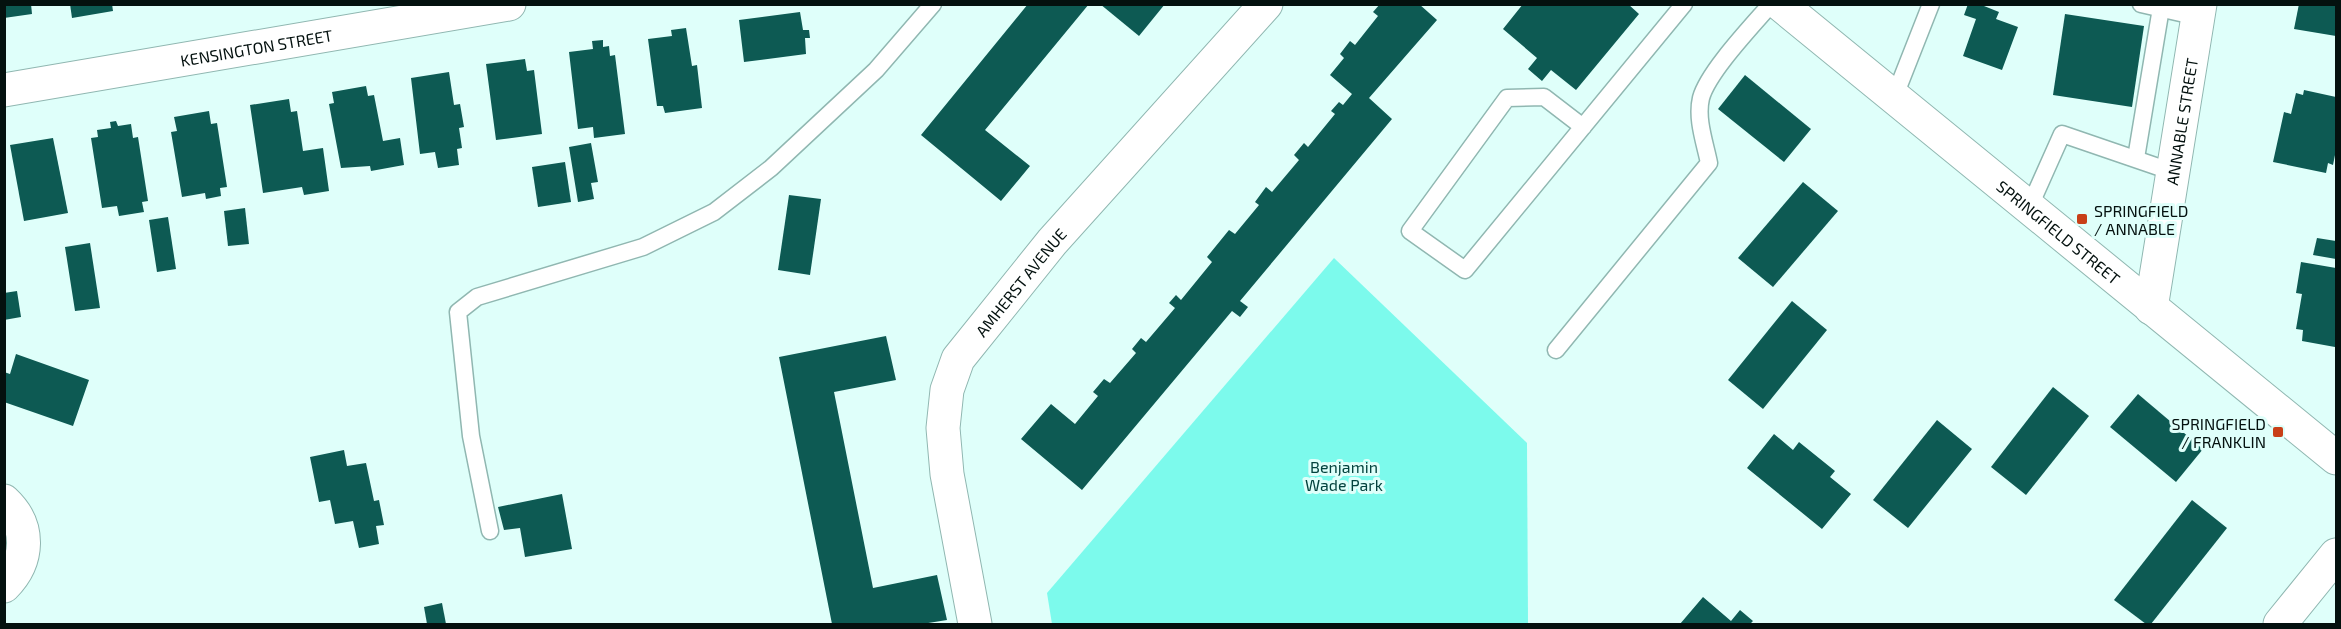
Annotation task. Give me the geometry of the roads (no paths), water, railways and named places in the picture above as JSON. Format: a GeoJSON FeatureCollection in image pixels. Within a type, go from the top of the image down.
{"type":"FeatureCollection","features":[{"type":"Feature","properties":{"kind":"street","name":"KENSINGTON STREET"},"geometry":{"type":"LineString","coordinates":[[4,90],[509,4]]}},
{"type":"Feature","properties":{"kind":"street","name":"AMHERST AVENUE"},"geometry":{"type":"LineString","coordinates":[[975,624],[947,474],[943,428],[947,390],[958,359],[1052,242],[1266,4]]}},
{"type":"Feature","properties":{"kind":"street","name":"SPRINGFIELD STREET"},"geometry":{"type":"LineString","coordinates":[[1780,4],[2337,459]]}},
{"type":"Feature","properties":{"kind":"street","name":"ANNABLE STREET"},"geometry":{"type":"LineString","coordinates":[[2151,308],[2199,11]]}},
{"type":"Feature","properties":{"kind":"street"},"geometry":{"type":"LineString","coordinates":[[4,501],[20,522],[24,537],[24,553],[20,566],[4,586]]}},
{"type":"Feature","properties":{"kind":"street"},"geometry":{"type":"LineString","coordinates":[[2280,624],[2337,555]]}},
{"type":"Feature","properties":{"kind":"lane"},"geometry":{"type":"LineString","coordinates":[[490,531],[471,436],[458,312],[477,297],[643,247],[714,212],[771,168],[876,70],[933,4]]}},
{"type":"Feature","properties":{"kind":"lane"},"geometry":{"type":"LineString","coordinates":[[1583,127],[1544,97],[1507,98],[1410,231],[1465,270],[1583,127],[1684,4]]}},
{"type":"Feature","properties":{"kind":"lane"},"geometry":{"type":"LineString","coordinates":[[1556,350],[1710,163],[1701,121],[1701,98],[1718,67],[1771,4]]}},
{"type":"Feature","properties":{"kind":"lane"},"geometry":{"type":"LineString","coordinates":[[2141,4],[2199,11]]}},
{"type":"Feature","properties":{"kind":"lane"},"geometry":{"type":"LineString","coordinates":[[1894,98],[1925,8]]}},
{"type":"Feature","properties":{"kind":"lane"},"geometry":{"type":"LineString","coordinates":[[2136,158],[2161,8]]}},
{"type":"Feature","properties":{"kind":"lane"},"geometry":{"type":"LineString","coordinates":[[2029,208],[2062,134],[2173,172]]}},
{"type":"Feature","properties":{"kind":"place","name":"SPRINGFIELD / ANNABLE"},"geometry":{"type":"Point","coordinates":[2082,219]}},
{"type":"Feature","properties":{"kind":"place","name":"SPRINGFIELD / FRANKLIN"},"geometry":{"type":"Point","coordinates":[2278,432]}},
{"type":"Feature","properties":{"kind":"park label","name":"Benjamin Wade Park"},"geometry":{"type":"Point","coordinates":[1344,475]}}]}
